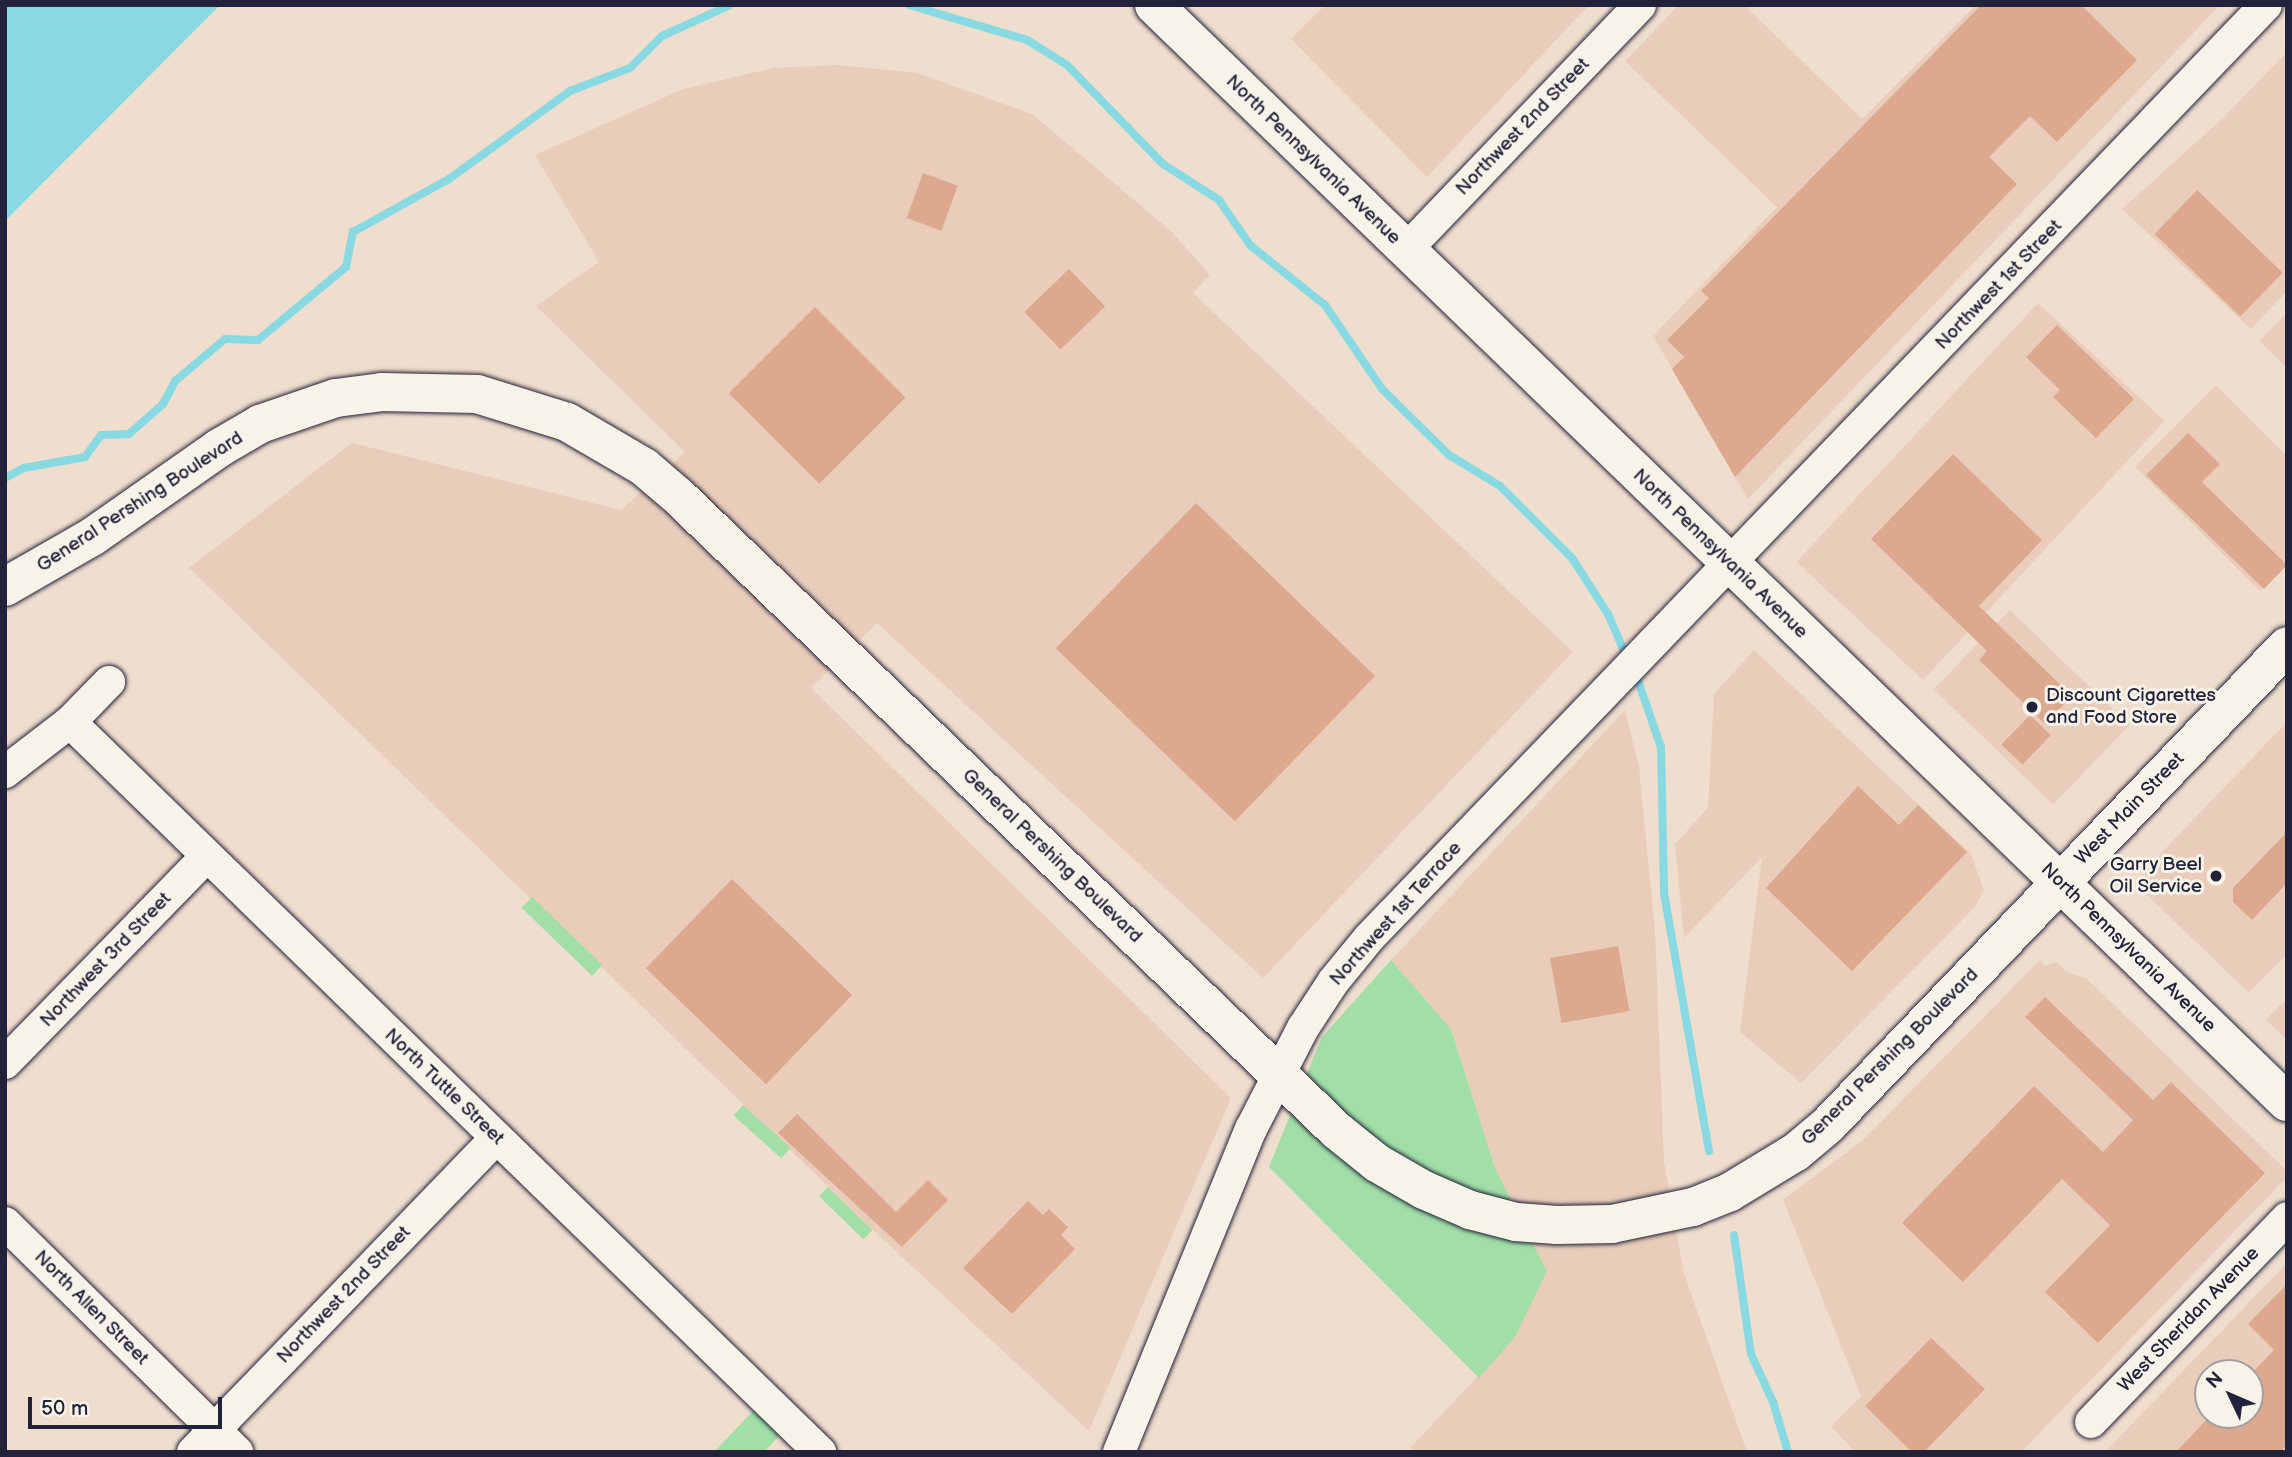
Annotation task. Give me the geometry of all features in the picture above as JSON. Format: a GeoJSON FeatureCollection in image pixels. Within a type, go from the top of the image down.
{"type":"FeatureCollection","features":[{"type":"Feature","properties":{"kind":"main road","name":"North Pennsylvania Avenue"},"geometry":{"type":"LineString","coordinates":[[1154,5],[2287,1102]]}},
{"type":"Feature","properties":{"kind":"main road","name":"General Pershing Boulevard"},"geometry":{"type":"LineString","coordinates":[[5,587],[92,537],[219,448],[260,424],[300,410],[336,398],[429,391],[477,394],[527,407],[606,442],[679,497],[1278,1074],[1377,1163],[1470,1210],[1516,1222],[1557,1225],[1652,1219],[1730,1192],[1797,1152],[1828,1125],[2060,882]]}},
{"type":"Feature","properties":{"kind":"main road","name":"West Main Street"},"geometry":{"type":"LineString","coordinates":[[2060,882],[2287,646]]}},
{"type":"Feature","properties":{"kind":"street","name":"Northwest 2nd Street"},"geometry":{"type":"LineString","coordinates":[[1406,250],[1640,5]]}},
{"type":"Feature","properties":{"kind":"street","name":"Northwest 1st Street"},"geometry":{"type":"LineString","coordinates":[[1731,564],[2266,5]]}},
{"type":"Feature","properties":{"kind":"street","name":"Northwest 1st Terrace"},"geometry":{"type":"LineString","coordinates":[[1119,1452],[1278,1074],[1333,982],[1369,938],[1731,564]]}},
{"type":"Feature","properties":{"kind":"street"},"geometry":{"type":"LineString","coordinates":[[5,772],[70,722],[109,682]]}},
{"type":"Feature","properties":{"kind":"street","name":"North Tuttle Street"},"geometry":{"type":"LineString","coordinates":[[70,722],[820,1452]]}},
{"type":"Feature","properties":{"kind":"street","name":"Northwest 3rd Street"},"geometry":{"type":"LineString","coordinates":[[5,1063],[207,856]]}},
{"type":"Feature","properties":{"kind":"street","name":"Northwest 2nd Street"},"geometry":{"type":"LineString","coordinates":[[192,1452],[496,1138]]}},
{"type":"Feature","properties":{"kind":"street","name":"West Sheridan Avenue"},"geometry":{"type":"LineString","coordinates":[[2091,1422],[2287,1218]]}},
{"type":"Feature","properties":{"kind":"street","name":"North Allen Street"},"geometry":{"type":"LineString","coordinates":[[5,1223],[237,1452]]}},
{"type":"Feature","properties":{"kind":"shaded area"},"geometry":{"type":"Polygon","coordinates":[[[1325,5],[1589,5],[1427,177],[1291,39],[1325,5]]]}},
{"type":"Feature","properties":{"kind":"shaded area"},"geometry":{"type":"Polygon","coordinates":[[[1679,5],[1744,5],[1862,119],[1976,5],[2220,5],[1748,499],[1653,336],[1777,207],[1625,61],[1679,5]]]}},
{"type":"Feature","properties":{"kind":"shaded area"},"geometry":{"type":"Polygon","coordinates":[[[2287,52],[2287,291],[2251,329],[2122,209],[2222,119],[2287,52]]]}},
{"type":"Feature","properties":{"kind":"shaded area"},"geometry":{"type":"Polygon","coordinates":[[[837,65],[917,73],[1032,114],[1171,231],[1210,275],[1193,293],[1573,652],[1263,978],[877,623],[811,688],[1231,1098],[1089,1431],[873,1230],[189,568],[352,443],[621,510],[685,452],[536,306],[599,262],[535,155],[683,89],[774,68],[837,65]]]}},
{"type":"Feature","properties":{"kind":"shaded area"},"geometry":{"type":"Polygon","coordinates":[[[2038,303],[2165,421],[1923,680],[1797,562],[2038,303]]]}},
{"type":"Feature","properties":{"kind":"shaded area"},"geometry":{"type":"Polygon","coordinates":[[[2287,313],[2287,368],[2259,341],[2287,313]]]}},
{"type":"Feature","properties":{"kind":"shaded area"},"geometry":{"type":"Polygon","coordinates":[[[2216,385],[2287,456],[2287,562],[2260,591],[2135,467],[2216,385]]]}},
{"type":"Feature","properties":{"kind":"shaded area","name":"Discount Cigarettes and Food Store"},"geometry":{"type":"Polygon","coordinates":[[[2010,610],[2129,725],[2053,804],[1934,689],[2010,610]]]}},
{"type":"Feature","properties":{"kind":"shaded area"},"geometry":{"type":"Polygon","coordinates":[[[1754,650],[1971,854],[1984,890],[1974,908],[1801,1083],[1740,1032],[1762,857],[1684,938],[1675,844],[1708,808],[1714,694],[1754,650]]]}},
{"type":"Feature","properties":{"kind":"shaded area"},"geometry":{"type":"Polygon","coordinates":[[[1625,710],[1639,767],[1655,930],[1664,1162],[1684,1274],[1747,1452],[1415,1452],[1411,1447],[1515,1337],[1546,1271],[1495,1168],[1451,1029],[1391,960],[1625,710]]]}},
{"type":"Feature","properties":{"kind":"shaded area","name":"Garry Beel Oil Service"},"geometry":{"type":"Polygon","coordinates":[[[2287,722],[2287,954],[2249,993],[2143,891],[2146,869],[2287,722]]]}},
{"type":"Feature","properties":{"kind":"shaded area"},"geometry":{"type":"Polygon","coordinates":[[[2041,959],[2043,966],[2057,962],[2066,972],[2086,978],[2287,1171],[2287,1177],[2021,1452],[1856,1452],[1831,1427],[1861,1396],[1783,1200],[1862,1141],[2041,959]]]}},
{"type":"Feature","properties":{"kind":"shaded area"},"geometry":{"type":"Polygon","coordinates":[[[2287,998],[2287,1040],[2266,1020],[2287,998]]]}},
{"type":"Feature","properties":{"kind":"shaded area"},"geometry":{"type":"Polygon","coordinates":[[[2287,1263],[2287,1452],[2105,1452],[2194,1360],[2194,1429],[2264,1429],[2264,1359],[2195,1359],[2287,1263]]]}},
{"type":"Feature","properties":{"kind":"green space"},"geometry":{"type":"Polygon","coordinates":[[[532,897],[602,965],[592,976],[522,908],[532,897]]]}},
{"type":"Feature","properties":{"kind":"green space"},"geometry":{"type":"Polygon","coordinates":[[[1391,960],[1451,1029],[1495,1168],[1547,1271],[1515,1337],[1479,1378],[1269,1167],[1322,1037],[1391,960]]]}},
{"type":"Feature","properties":{"kind":"green space"},"geometry":{"type":"Polygon","coordinates":[[[743,1105],[791,1148],[781,1158],[734,1115],[743,1105]]]}},
{"type":"Feature","properties":{"kind":"green space"},"geometry":{"type":"Polygon","coordinates":[[[828,1187],[873,1230],[864,1239],[819,1196],[828,1187]]]}},
{"type":"Feature","properties":{"kind":"green space"},"geometry":{"type":"Polygon","coordinates":[[[754,1410],[780,1435],[764,1452],[714,1452],[754,1410]]]}},
{"type":"Feature","properties":{"kind":"water"},"geometry":{"type":"Polygon","coordinates":[[[5,5],[220,5],[5,221],[5,5]]]}},
{"type":"Feature","properties":{"kind":"building"},"geometry":{"type":"Polygon","coordinates":[[[1981,5],[2081,5],[2137,60],[2057,142],[2030,116],[1989,157],[2017,184],[1735,477],[1672,369],[1684,357],[1667,340],[1709,298],[1701,291],[1981,5]]]}},
{"type":"Feature","properties":{"kind":"building"},"geometry":{"type":"Polygon","coordinates":[[[923,173],[958,186],[941,231],[907,218],[923,173]]]}},
{"type":"Feature","properties":{"kind":"building"},"geometry":{"type":"Polygon","coordinates":[[[2197,190],[2283,273],[2240,317],[2155,234],[2197,190]]]}},
{"type":"Feature","properties":{"kind":"building"},"geometry":{"type":"Polygon","coordinates":[[[1069,269],[1105,306],[1061,349],[1024,312],[1069,269]]]}},
{"type":"Feature","properties":{"kind":"building"},"geometry":{"type":"Polygon","coordinates":[[[815,307],[906,398],[819,484],[729,393],[815,307]]]}},
{"type":"Feature","properties":{"kind":"building"},"geometry":{"type":"Polygon","coordinates":[[[2057,325],[2134,399],[2096,438],[2053,397],[2060,390],[2026,357],[2057,325]]]}},
{"type":"Feature","properties":{"kind":"building"},"geometry":{"type":"Polygon","coordinates":[[[2188,433],[2220,464],[2202,482],[2287,565],[2264,589],[2146,475],[2188,433]]]}},
{"type":"Feature","properties":{"kind":"building"},"geometry":{"type":"Polygon","coordinates":[[[1953,454],[2042,540],[1979,606],[2072,696],[2045,724],[1979,660],[1987,651],[1871,539],[1953,454]]]}},
{"type":"Feature","properties":{"kind":"building"},"geometry":{"type":"Polygon","coordinates":[[[1196,503],[1375,676],[1235,821],[1056,648],[1196,503]]]}},
{"type":"Feature","properties":{"kind":"building"},"geometry":{"type":"Polygon","coordinates":[[[2030,715],[2051,735],[2022,765],[2002,744],[2030,715]]]}},
{"type":"Feature","properties":{"kind":"building"},"geometry":{"type":"Polygon","coordinates":[[[1858,786],[1899,825],[1918,805],[1967,852],[1852,971],[1766,888],[1858,786]]]}},
{"type":"Feature","properties":{"kind":"building"},"geometry":{"type":"Polygon","coordinates":[[[2287,832],[2287,883],[2252,920],[2233,902],[2233,888],[2287,832]]]}},
{"type":"Feature","properties":{"kind":"building"},"geometry":{"type":"Polygon","coordinates":[[[732,879],[852,995],[766,1084],[646,968],[732,879]]]}},
{"type":"Feature","properties":{"kind":"building"},"geometry":{"type":"Polygon","coordinates":[[[1618,946],[1629,1011],[1562,1023],[1550,958],[1618,946]]]}},
{"type":"Feature","properties":{"kind":"building"},"geometry":{"type":"Polygon","coordinates":[[[2045,997],[2153,1100],[2171,1082],[2265,1173],[2098,1343],[2045,1292],[2110,1225],[2062,1179],[1963,1282],[1902,1223],[2034,1086],[2103,1152],[2133,1120],[2025,1017],[2045,997]]]}},
{"type":"Feature","properties":{"kind":"building"},"geometry":{"type":"Polygon","coordinates":[[[797,1114],[896,1212],[928,1180],[948,1200],[902,1247],[778,1133],[797,1114]]]}},
{"type":"Feature","properties":{"kind":"building"},"geometry":{"type":"Polygon","coordinates":[[[1028,1201],[1043,1215],[1049,1209],[1068,1227],[1061,1235],[1075,1249],[1012,1314],[963,1268],[1028,1201]]]}},
{"type":"Feature","properties":{"kind":"building"},"geometry":{"type":"Polygon","coordinates":[[[2287,1284],[2287,1445],[2280,1452],[2176,1452],[2198,1429],[2264,1429],[2264,1360],[2274,1350],[2248,1324],[2287,1284]]]}},
{"type":"Feature","properties":{"kind":"building"},"geometry":{"type":"Polygon","coordinates":[[[1931,1338],[1985,1389],[1924,1452],[1912,1452],[1865,1406],[1931,1338]]]}},
{"type":"Feature","properties":{"kind":"waterway"},"geometry":{"type":"LineString","coordinates":[[5,478],[24,468],[85,457],[101,435],[129,434],[163,404],[175,381],[225,339],[258,340],[346,267],[353,232],[449,179],[570,91],[630,68],[662,36],[730,5]]}},
{"type":"Feature","properties":{"kind":"waterway"},"geometry":{"type":"LineString","coordinates":[[909,5],[1027,40],[1067,65],[1163,164],[1219,200],[1250,245],[1325,305],[1382,389],[1449,455],[1500,486],[1572,558],[1608,614],[1627,658]]}},
{"type":"Feature","properties":{"kind":"waterway"},"geometry":{"type":"LineString","coordinates":[[1635,672],[1661,747],[1664,893],[1709,1151]]}},
{"type":"Feature","properties":{"kind":"waterway"},"geometry":{"type":"LineString","coordinates":[[1734,1235],[1751,1354],[1773,1402],[1788,1452]]}},
{"type":"Feature","properties":{"kind":"place","name":"Discount Cigarettes and Food Store"},"geometry":{"type":"Point","coordinates":[2032,707]}},
{"type":"Feature","properties":{"kind":"place","name":"Garry Beel Oil Service"},"geometry":{"type":"Point","coordinates":[2216,876]}}]}
